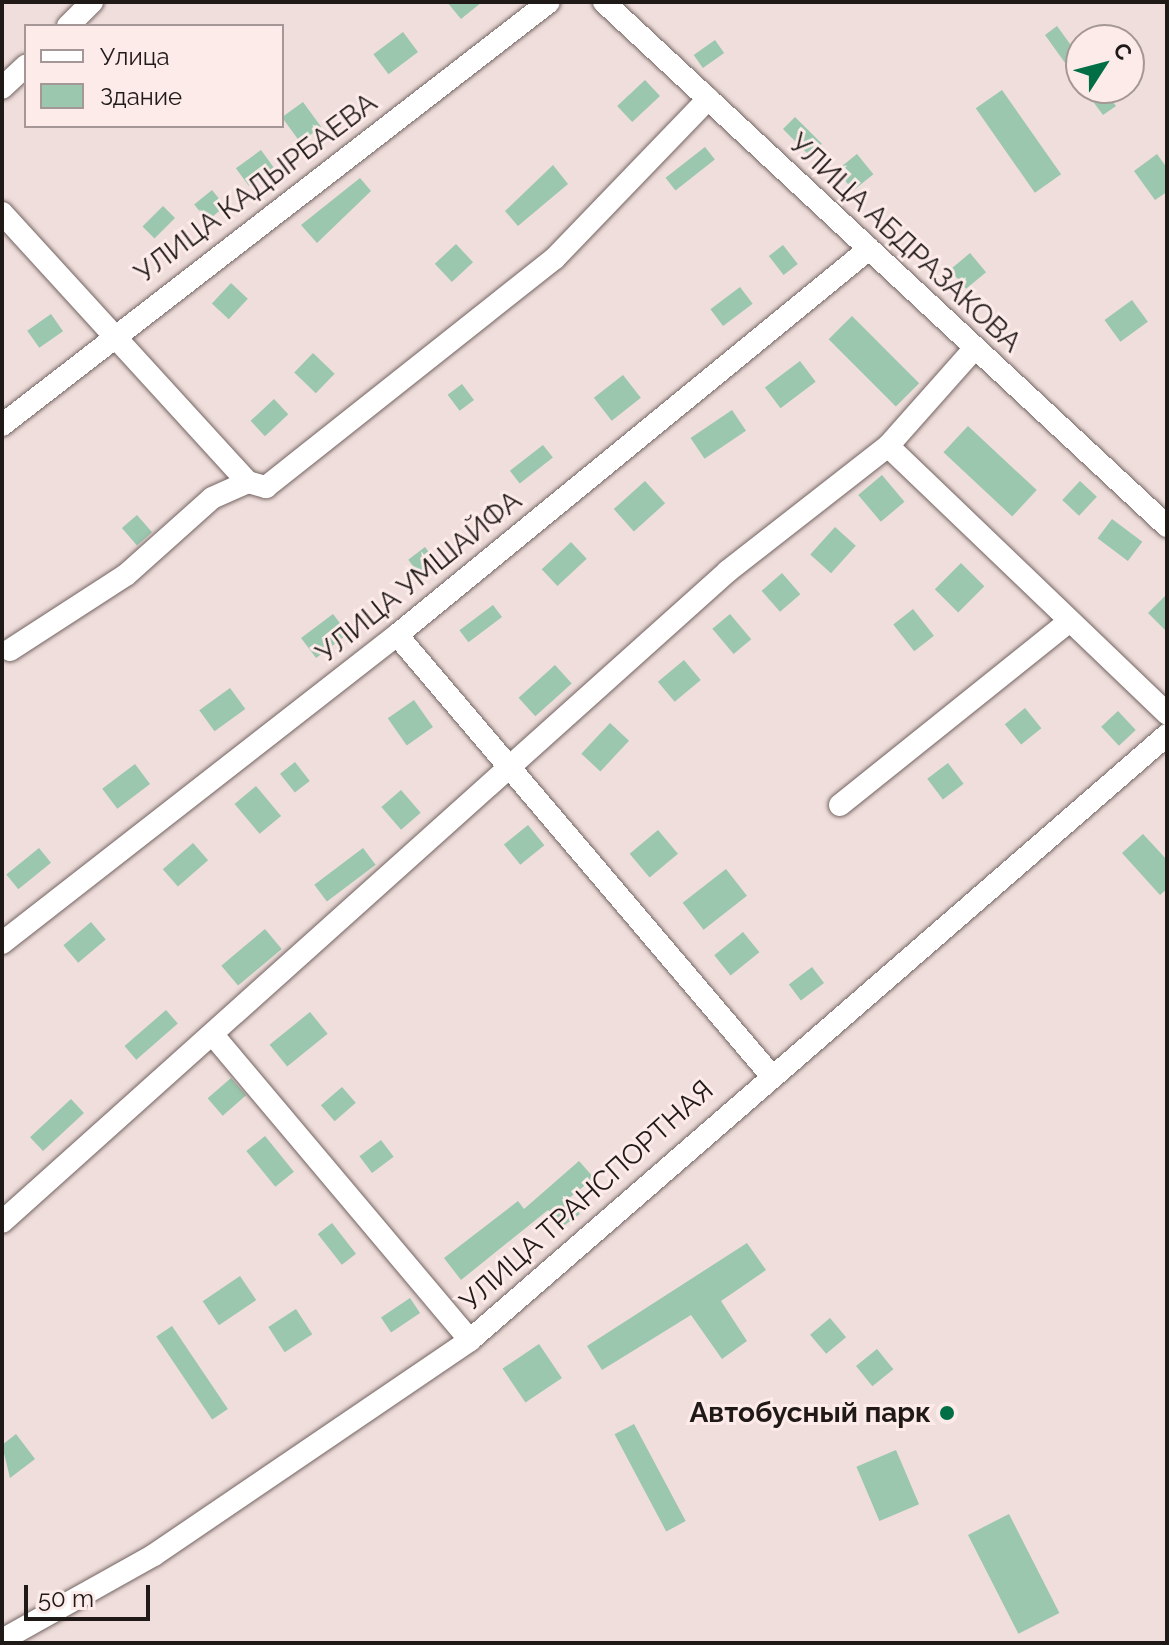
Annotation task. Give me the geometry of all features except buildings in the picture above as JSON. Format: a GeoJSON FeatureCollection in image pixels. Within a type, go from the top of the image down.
{"type":"FeatureCollection","features":[{"type":"Feature","properties":{"kind":"street"},"geometry":{"type":"LineString","coordinates":[[70,24],[92,2]]}},
{"type":"Feature","properties":{"kind":"street","name":"УЛИЦА КАДЫРБАЕВА"},"geometry":{"type":"LineString","coordinates":[[2,425],[109,338],[549,2]]}},
{"type":"Feature","properties":{"kind":"street","name":"УЛИЦА АБДРАЗАКОВА"},"geometry":{"type":"LineString","coordinates":[[604,2],[1167,526]]}},
{"type":"Feature","properties":{"kind":"street"},"geometry":{"type":"LineString","coordinates":[[2,88],[24,68]]}},
{"type":"Feature","properties":{"kind":"street"},"geometry":{"type":"LineString","coordinates":[[2,213],[100,316],[109,338],[248,482],[266,487],[555,258],[708,99]]}},
{"type":"Feature","properties":{"kind":"street","name":"УЛИЦА УМШАЙФА"},"geometry":{"type":"LineString","coordinates":[[2,943],[397,635],[869,249]]}},
{"type":"Feature","properties":{"kind":"street"},"geometry":{"type":"LineString","coordinates":[[2,1222],[513,769],[728,571],[888,446],[974,349]]}},
{"type":"Feature","properties":{"kind":"street"},"geometry":{"type":"LineString","coordinates":[[888,446],[1066,624],[1167,714]]}},
{"type":"Feature","properties":{"kind":"street"},"geometry":{"type":"LineString","coordinates":[[10,650],[126,575],[212,498],[248,482]]}},
{"type":"Feature","properties":{"kind":"street"},"geometry":{"type":"LineString","coordinates":[[840,805],[1066,624]]}},
{"type":"Feature","properties":{"kind":"street"},"geometry":{"type":"LineString","coordinates":[[397,635],[770,1074]]}},
{"type":"Feature","properties":{"kind":"street","name":"УЛИЦА ТРАНСПОРТНАЯ"},"geometry":{"type":"LineString","coordinates":[[2,1640],[207,1521],[470,1340],[770,1074],[1167,735]]}},
{"type":"Feature","properties":{"kind":"street"},"geometry":{"type":"LineString","coordinates":[[213,1035],[470,1340]]}},
{"type":"Feature","properties":{"kind":"place","name":"Автобусный парк"},"geometry":{"type":"Point","coordinates":[947,1413]}}]}
